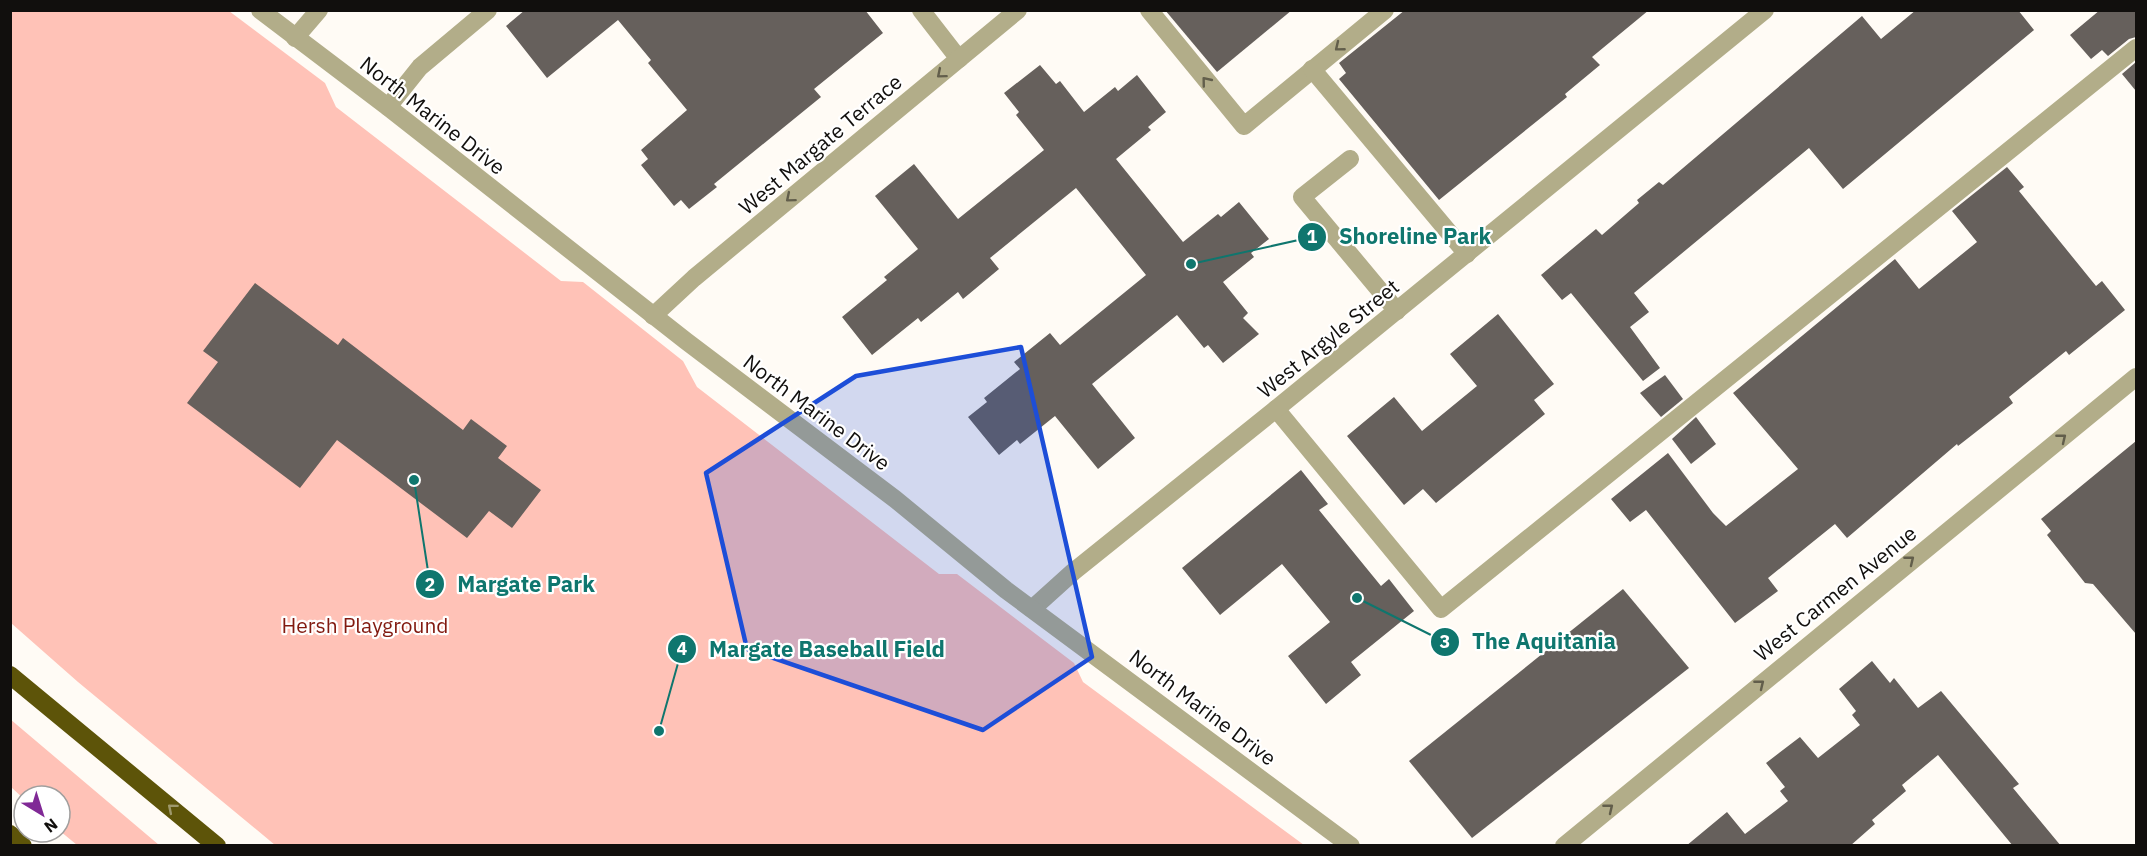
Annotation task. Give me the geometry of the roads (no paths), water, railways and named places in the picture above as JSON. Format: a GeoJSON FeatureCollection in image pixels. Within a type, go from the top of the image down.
{"type":"FeatureCollection","features":[{"type":"Feature","properties":{"kind":"highway"},"geometry":{"type":"LineString","coordinates":[[10,675],[217,846]]}},
{"type":"Feature","properties":{"kind":"highway"},"geometry":{"type":"LineString","coordinates":[[10,834],[23,846]]}},
{"type":"Feature","properties":{"kind":"street","name":"North Marine Drive"},"geometry":{"type":"LineString","coordinates":[[260,10],[388,106],[653,316],[895,499],[1032,609],[1351,846]]}},
{"type":"Feature","properties":{"kind":"street"},"geometry":{"type":"LineString","coordinates":[[295,38],[319,10]]}},
{"type":"Feature","properties":{"kind":"street"},"geometry":{"type":"LineString","coordinates":[[388,106],[420,67],[488,10]]}},
{"type":"Feature","properties":{"kind":"street"},"geometry":{"type":"LineString","coordinates":[[921,10],[959,59]]}},
{"type":"Feature","properties":{"kind":"street","name":"West Margate Terrace"},"geometry":{"type":"LineString","coordinates":[[653,316],[694,278],[1018,10]]}},
{"type":"Feature","properties":{"kind":"street"},"geometry":{"type":"LineString","coordinates":[[1149,10],[1244,126],[1384,10]]}},
{"type":"Feature","properties":{"kind":"street","name":"West Argyle Street"},"geometry":{"type":"LineString","coordinates":[[1032,609],[1073,572],[1765,10]]}},
{"type":"Feature","properties":{"kind":"street"},"geometry":{"type":"LineString","coordinates":[[1276,409],[1440,609],[2136,48]]}},
{"type":"Feature","properties":{"kind":"street"},"geometry":{"type":"LineString","coordinates":[[1312,69],[1467,254]]}},
{"type":"Feature","properties":{"kind":"street"},"geometry":{"type":"LineString","coordinates":[[1350,159],[1302,197],[1397,311]]}},
{"type":"Feature","properties":{"kind":"street","name":"West Carmen Avenue"},"geometry":{"type":"LineString","coordinates":[[1564,846],[2136,377]]}},
{"type":"Feature","properties":{"kind":"place","name":"Shoreline Park"},"geometry":{"type":"Point","coordinates":[1191,264]}},
{"type":"Feature","properties":{"kind":"place","name":"Margate Park"},"geometry":{"type":"Point","coordinates":[414,480]}},
{"type":"Feature","properties":{"kind":"place","name":"The Aquitania"},"geometry":{"type":"Point","coordinates":[1357,598]}},
{"type":"Feature","properties":{"kind":"place","name":"Margate Baseball Field"},"geometry":{"type":"Point","coordinates":[659,731]}},
{"type":"Feature","properties":{"kind":"park label","name":"Hersh Playground"},"geometry":{"type":"Point","coordinates":[365,625]}}]}
